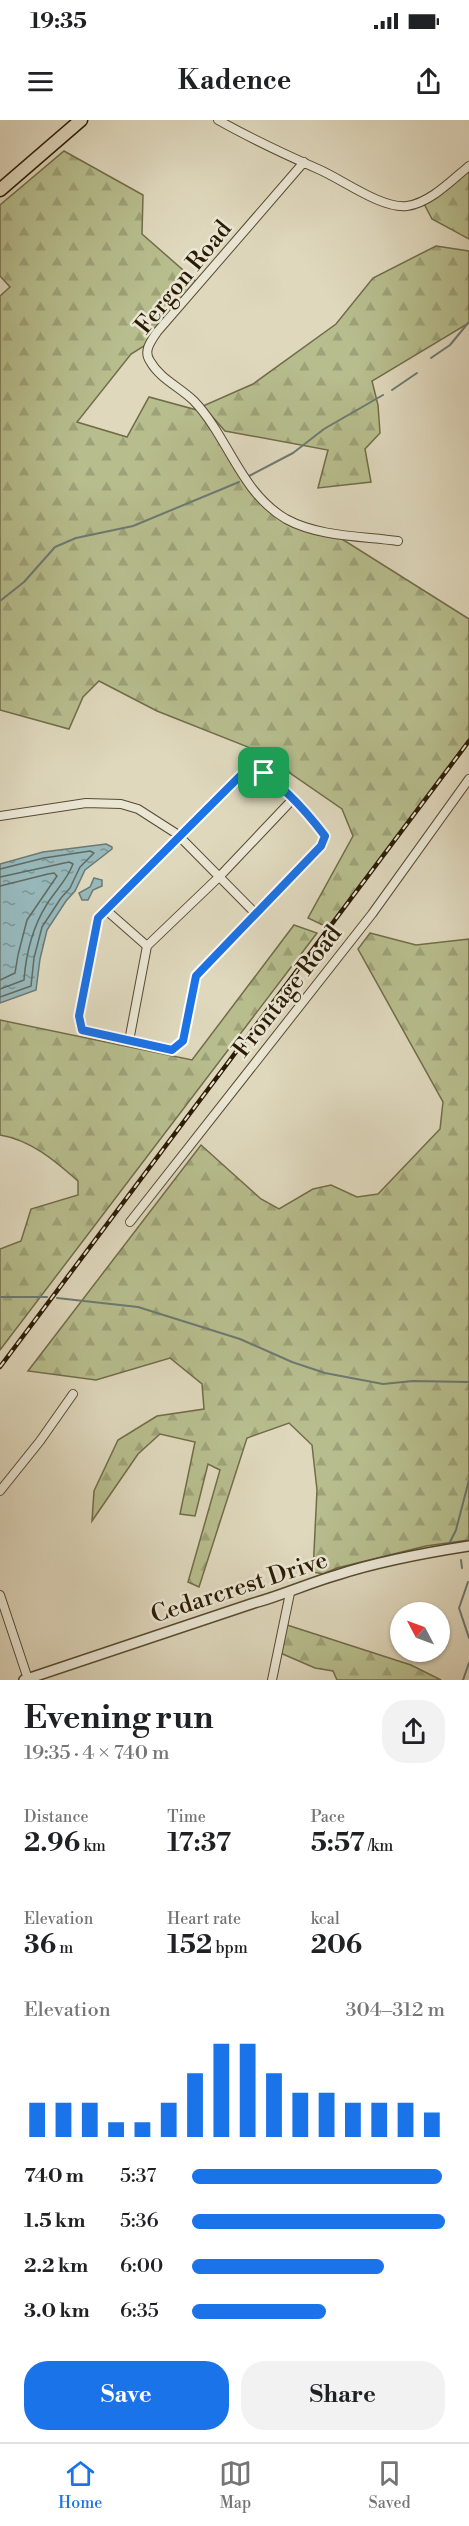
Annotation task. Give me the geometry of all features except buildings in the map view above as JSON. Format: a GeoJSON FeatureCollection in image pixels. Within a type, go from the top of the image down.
{"type":"FeatureCollection","features":[{"type":"Feature","properties":{"kind":"main road"},"geometry":{"type":"LineString","coordinates":[[0,190],[81,120]]}},
{"type":"Feature","properties":{"kind":"street"},"geometry":{"type":"LineString","coordinates":[[218,120],[367,194],[404,206],[422,200],[440,189],[469,166]]}},
{"type":"Feature","properties":{"kind":"street","name":"Fergon Road"},"geometry":{"type":"LineString","coordinates":[[304,162],[157,332],[149,343],[147,356],[164,378],[191,398],[204,412],[220,434],[253,491],[283,517],[295,523],[334,534],[398,541]]}},
{"type":"Feature","properties":{"kind":"street"},"geometry":{"type":"LineString","coordinates":[[254,768],[264,773],[292,800],[325,836],[321,846],[196,976],[183,1041],[172,1050],[82,1030],[79,1016],[98,918],[240,776],[254,768]]}},
{"type":"Feature","properties":{"kind":"street","name":"Frontage Road"},"geometry":{"type":"LineString","coordinates":[[130,1222],[372,914],[469,778]]}},
{"type":"Feature","properties":{"kind":"street"},"geometry":{"type":"LineString","coordinates":[[129,1041],[147,946],[220,876],[292,800]]}},
{"type":"Feature","properties":{"kind":"street"},"geometry":{"type":"LineString","coordinates":[[0,816],[86,803],[120,804],[148,814],[180,837],[256,914]]}},
{"type":"Feature","properties":{"kind":"street"},"geometry":{"type":"LineString","coordinates":[[106,910],[147,946]]}},
{"type":"Feature","properties":{"kind":"street"},"geometry":{"type":"LineString","coordinates":[[0,1491],[40,1442],[73,1394]]}},
{"type":"Feature","properties":{"kind":"street","name":"Cedarcrest Drive"},"geometry":{"type":"LineString","coordinates":[[26,1679],[290,1593],[335,1575],[380,1563],[469,1546]]}},
{"type":"Feature","properties":{"kind":"street"},"geometry":{"type":"LineString","coordinates":[[272,1680],[290,1593]]}},
{"type":"Feature","properties":{"kind":"street"},"geometry":{"type":"LineString","coordinates":[[0,1595],[26,1679]]}},
{"type":"Feature","properties":{"kind":"green space"},"geometry":{"type":"Polygon","coordinates":[[[64,151],[143,195],[142,234],[199,284],[149,343],[131,354],[77,422],[127,437],[149,397],[204,412],[245,481],[283,517],[334,534],[469,619],[469,740],[329,928],[308,918],[353,836],[342,809],[258,751],[157,711],[99,681],[83,697],[69,729],[0,710],[0,296],[10,287],[0,276],[0,205],[64,151]]]}},
{"type":"Feature","properties":{"kind":"green space"},"geometry":{"type":"Polygon","coordinates":[[[469,166],[469,239],[432,219],[422,200],[469,166]]]}},
{"type":"Feature","properties":{"kind":"green space"},"geometry":{"type":"Polygon","coordinates":[[[436,246],[469,251],[469,323],[372,381],[378,405],[380,433],[365,449],[371,482],[318,488],[328,450],[225,431],[203,406],[253,384],[336,324],[373,278],[436,246]]]}},
{"type":"Feature","properties":{"kind":"green space"},"geometry":{"type":"Polygon","coordinates":[[[294,925],[317,933],[0,1350],[0,1249],[21,1241],[31,1209],[78,1195],[78,1181],[32,1146],[0,1135],[0,1020],[192,1060],[294,925]]]}},
{"type":"Feature","properties":{"kind":"green space"},"geometry":{"type":"Polygon","coordinates":[[[370,933],[416,945],[469,939],[469,1540],[426,1546],[337,1568],[323,1574],[313,1572],[317,1490],[312,1445],[289,1423],[247,1438],[199,1587],[188,1582],[220,1470],[208,1464],[195,1516],[180,1514],[195,1442],[160,1434],[138,1454],[92,1521],[94,1491],[118,1440],[157,1416],[204,1409],[202,1384],[170,1358],[96,1380],[28,1371],[201,1145],[261,1199],[279,1209],[313,1189],[331,1185],[357,1197],[378,1194],[440,1129],[443,1102],[358,949],[370,933]]]}},
{"type":"Feature","properties":{"kind":"green space"},"geometry":{"type":"Polygon","coordinates":[[[284,1624],[390,1658],[390,1662],[411,1665],[441,1680],[337,1680],[333,1671],[315,1668],[278,1652],[284,1624]]]}},
{"type":"Feature","properties":{"kind":"water"},"geometry":{"type":"Polygon","coordinates":[[[106,844],[112,849],[85,870],[75,891],[47,930],[36,990],[0,1003],[0,864],[43,852],[106,844]]]}},
{"type":"Feature","properties":{"kind":"water"},"geometry":{"type":"Polygon","coordinates":[[[94,878],[102,880],[102,886],[93,890],[88,900],[82,900],[79,893],[90,887],[94,878]]]}},
{"type":"Feature","properties":{"kind":"waterway"},"geometry":{"type":"LineString","coordinates":[[431,358],[450,345],[469,322]]}},
{"type":"Feature","properties":{"kind":"waterway"},"geometry":{"type":"LineString","coordinates":[[392,390],[417,373]]}},
{"type":"Feature","properties":{"kind":"waterway"},"geometry":{"type":"LineString","coordinates":[[249,476],[293,453],[324,429],[383,395]]}},
{"type":"Feature","properties":{"kind":"waterway"},"geometry":{"type":"LineString","coordinates":[[0,601],[24,582],[55,547],[76,538],[133,526],[239,482]]}},
{"type":"Feature","properties":{"kind":"waterway"},"geometry":{"type":"LineString","coordinates":[[0,1297],[47,1297]]}},
{"type":"Feature","properties":{"kind":"waterway"},"geometry":{"type":"LineString","coordinates":[[57,1298],[138,1307],[240,1339],[292,1362],[325,1373],[383,1384],[413,1381],[469,1382]]}},
{"type":"Feature","properties":{"kind":"waterway"},"geometry":{"type":"LineString","coordinates":[[450,1542],[456,1530],[469,1480]]}},
{"type":"Feature","properties":{"kind":"waterway"},"geometry":{"type":"LineString","coordinates":[[461,1560],[462,1568]]}},
{"type":"Feature","properties":{"kind":"waterway"},"geometry":{"type":"LineString","coordinates":[[468,1582],[459,1608],[469,1638]]}},
{"type":"Feature","properties":{"kind":"waterway"},"geometry":{"type":"LineString","coordinates":[[463,1680],[469,1663]]}},
{"type":"Feature","properties":{"kind":"railway"},"geometry":{"type":"LineString","coordinates":[[0,1367],[469,741]]}},
{"type":"Feature","properties":{"kind":"route"},"geometry":{"type":"LineString","coordinates":[[254,768],[264,773],[313,820],[325,836],[321,846],[196,976],[183,1041],[172,1050],[82,1030],[79,1016],[98,918],[240,776],[254,768]]}}]}
